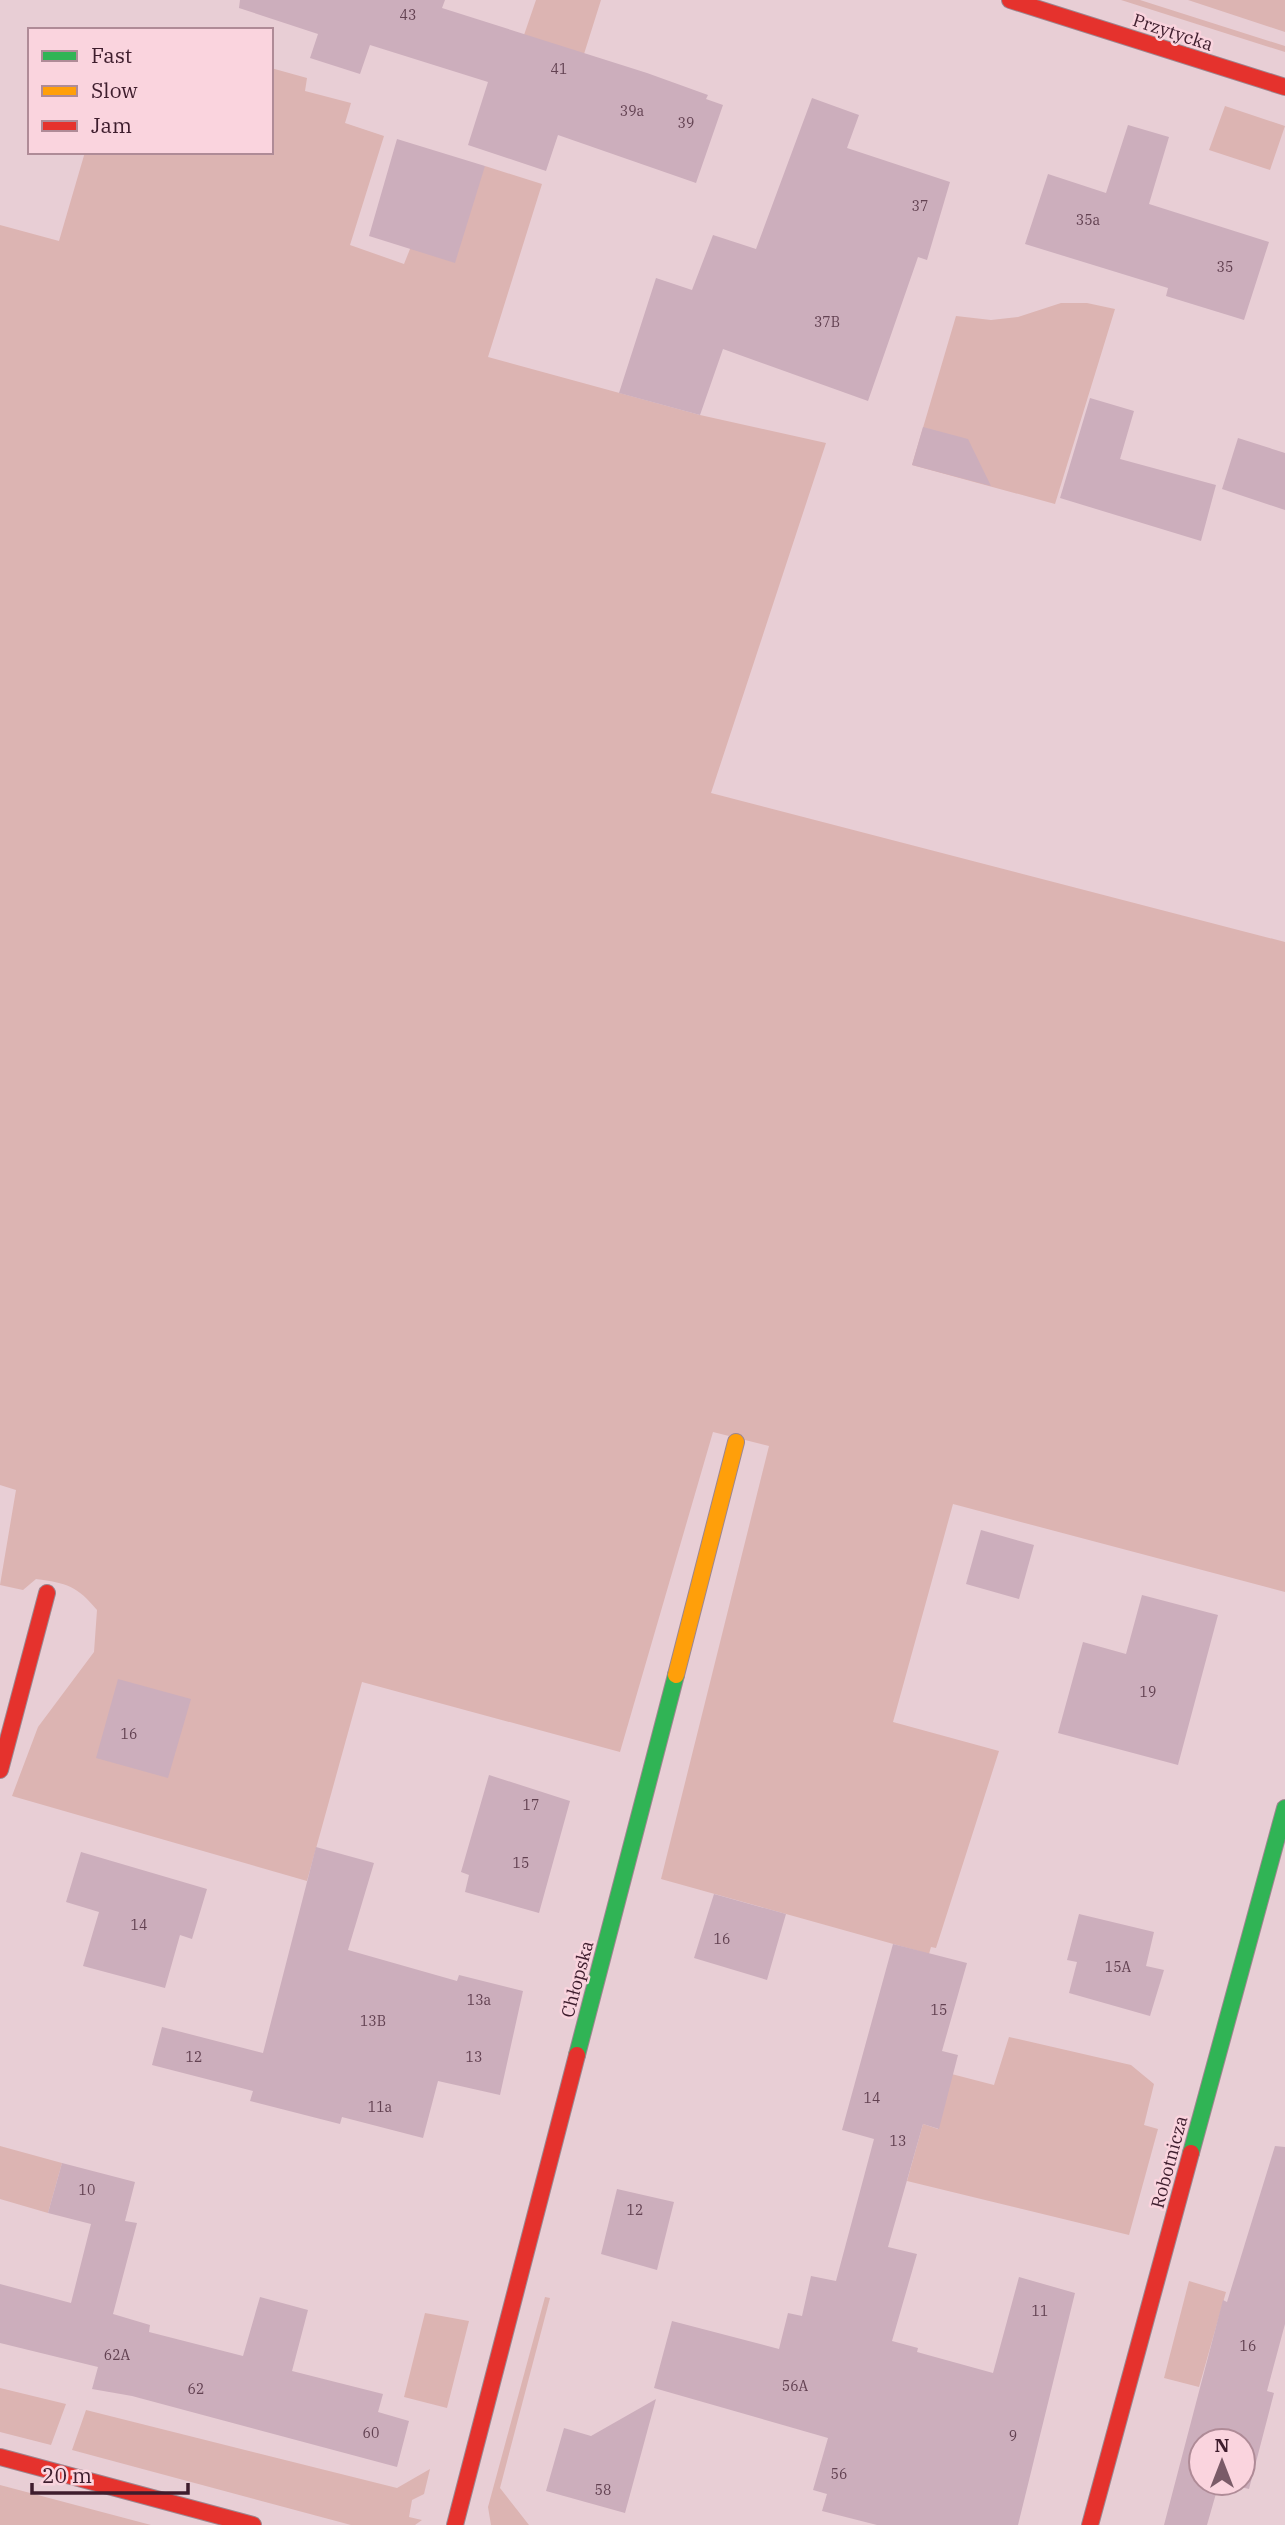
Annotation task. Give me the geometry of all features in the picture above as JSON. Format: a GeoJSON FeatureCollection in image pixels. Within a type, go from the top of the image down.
{"type":"FeatureCollection","features":[{"type":"Feature","properties":{"kind":"street","name":"Przytycka"},"geometry":{"type":"LineString","coordinates":[[1010,0],[1285,88]]}},
{"type":"Feature","properties":{"kind":"street","name":"Chłopska"},"geometry":{"type":"LineString","coordinates":[[455,2525],[736,1442]]}},
{"type":"Feature","properties":{"kind":"street"},"geometry":{"type":"LineString","coordinates":[[0,1770],[47,1593]]}},
{"type":"Feature","properties":{"kind":"street","name":"Robotnicza"},"geometry":{"type":"LineString","coordinates":[[1090,2525],[1285,1808]]}},
{"type":"Feature","properties":{"kind":"street"},"geometry":{"type":"LineString","coordinates":[[0,2457],[253,2525]]}},
{"type":"Feature","properties":{"kind":"shaded area"},"geometry":{"type":"Polygon","coordinates":[[[536,0],[601,0],[584,54],[524,35],[536,0]]]}},
{"type":"Feature","properties":{"kind":"shaded area"},"geometry":{"type":"Polygon","coordinates":[[[1121,0],[1140,0],[1285,46],[1285,52],[1121,0]]]}},
{"type":"Feature","properties":{"kind":"shaded area"},"geometry":{"type":"Polygon","coordinates":[[[1188,0],[1285,0],[1285,32],[1188,0]]]}},
{"type":"Feature","properties":{"kind":"shaded area"},"geometry":{"type":"Polygon","coordinates":[[[273,69],[307,78],[305,91],[351,103],[345,123],[384,136],[350,245],[404,264],[410,249],[485,166],[542,184],[488,357],[700,415],[826,443],[711,793],[1285,942],[1285,1592],[953,1504],[893,1722],[999,1751],[936,1948],[931,1947],[929,1954],[661,1879],[769,1446],[713,1432],[620,1752],[362,1682],[307,1881],[12,1796],[38,1727],[94,1652],[97,1610],[77,1591],[56,1582],[36,1579],[23,1590],[0,1585],[16,1490],[0,1485],[0,225],[59,241],[84,154],[273,154],[273,69]]]}},
{"type":"Feature","properties":{"kind":"shaded area"},"geometry":{"type":"Polygon","coordinates":[[[1225,106],[1285,126],[1270,170],[1209,150],[1225,106]]]}},
{"type":"Feature","properties":{"kind":"shaded area"},"geometry":{"type":"Polygon","coordinates":[[[1061,303],[1087,303],[1115,309],[1055,504],[912,465],[956,316],[991,320],[1018,317],[1061,303]]]}},
{"type":"Feature","properties":{"kind":"shaded area"},"geometry":{"type":"Polygon","coordinates":[[[1009,2037],[1131,2065],[1154,2084],[1144,2125],[1158,2129],[1129,2235],[907,2181],[923,2124],[938,2129],[940,2071],[994,2085],[1009,2037]]]}},
{"type":"Feature","properties":{"kind":"shaded area"},"geometry":{"type":"Polygon","coordinates":[[[0,2146],[62,2163],[48,2213],[0,2199],[0,2146]]]}},
{"type":"Feature","properties":{"kind":"shaded area"},"geometry":{"type":"Polygon","coordinates":[[[1189,2281],[1226,2292],[1199,2387],[1164,2378],[1189,2281]]]}},
{"type":"Feature","properties":{"kind":"shaded area"},"geometry":{"type":"Polygon","coordinates":[[[545,2297],[550,2298],[500,2488],[529,2525],[491,2525],[488,2507],[545,2297]]]}},
{"type":"Feature","properties":{"kind":"shaded area"},"geometry":{"type":"Polygon","coordinates":[[[425,2313],[469,2321],[447,2408],[404,2397],[425,2313]]]}},
{"type":"Feature","properties":{"kind":"shaded area"},"geometry":{"type":"Polygon","coordinates":[[[0,2388],[66,2404],[51,2445],[0,2432],[0,2388]]]}},
{"type":"Feature","properties":{"kind":"shaded area"},"geometry":{"type":"Polygon","coordinates":[[[86,2410],[397,2488],[430,2469],[424,2494],[412,2500],[409,2517],[422,2520],[415,2525],[351,2525],[72,2450],[86,2410]]]}},
{"type":"Feature","properties":{"kind":"shaded area"},"geometry":{"type":"Polygon","coordinates":[[[0,2485],[151,2525],[0,2525],[0,2485]]]}},
{"type":"Feature","properties":{"kind":"building"},"geometry":{"type":"Polygon","coordinates":[[[240,0],[445,0],[442,8],[647,73],[708,95],[706,99],[723,105],[696,183],[558,135],[546,171],[468,145],[488,82],[370,45],[360,74],[310,58],[318,34],[239,8],[240,0]]]}},
{"type":"Feature","properties":{"kind":"building"},"geometry":{"type":"Polygon","coordinates":[[[812,98],[859,115],[847,148],[950,182],[927,260],[918,257],[868,401],[723,349],[700,415],[619,393],[656,278],[692,290],[713,235],[756,249],[812,98]]]}},
{"type":"Feature","properties":{"kind":"building"},"geometry":{"type":"Polygon","coordinates":[[[1128,125],[1169,137],[1149,204],[1269,242],[1244,320],[1166,296],[1168,288],[1025,244],[1048,174],[1106,193],[1128,125]]]}},
{"type":"Feature","properties":{"kind":"building"},"geometry":{"type":"Polygon","coordinates":[[[397,139],[485,166],[455,263],[369,236],[397,139]]]}},
{"type":"Feature","properties":{"kind":"building"},"geometry":{"type":"Polygon","coordinates":[[[1090,398],[1134,411],[1120,459],[1216,485],[1201,541],[1060,498],[1090,398]]]}},
{"type":"Feature","properties":{"kind":"building"},"geometry":{"type":"Polygon","coordinates":[[[923,427],[968,439],[991,486],[912,465],[923,427]]]}},
{"type":"Feature","properties":{"kind":"building"},"geometry":{"type":"Polygon","coordinates":[[[1238,438],[1285,453],[1285,510],[1222,489],[1238,438]]]}},
{"type":"Feature","properties":{"kind":"building"},"geometry":{"type":"Polygon","coordinates":[[[981,1530],[1034,1545],[1019,1599],[966,1584],[981,1530]]]}},
{"type":"Feature","properties":{"kind":"building"},"geometry":{"type":"Polygon","coordinates":[[[1142,1595],[1218,1615],[1178,1765],[1058,1733],[1083,1642],[1126,1654],[1142,1595]]]}},
{"type":"Feature","properties":{"kind":"building"},"geometry":{"type":"Polygon","coordinates":[[[118,1679],[191,1699],[168,1778],[96,1758],[118,1679]]]}},
{"type":"Feature","properties":{"kind":"building"},"geometry":{"type":"Polygon","coordinates":[[[489,1775],[570,1801],[539,1913],[465,1892],[469,1875],[461,1872],[489,1775]]]}},
{"type":"Feature","properties":{"kind":"building"},"geometry":{"type":"Polygon","coordinates":[[[316,1847],[374,1863],[348,1950],[457,1981],[459,1975],[523,1991],[500,2095],[438,2081],[423,2138],[342,2117],[340,2124],[250,2101],[253,2091],[152,2065],[162,2027],[263,2053],[316,1847]]]}},
{"type":"Feature","properties":{"kind":"building"},"geometry":{"type":"Polygon","coordinates":[[[81,1852],[207,1889],[192,1939],[180,1935],[165,1988],[83,1966],[99,1912],[66,1902],[81,1852]]]}},
{"type":"Feature","properties":{"kind":"building"},"geometry":{"type":"Polygon","coordinates":[[[714,1894],[786,1914],[767,1980],[694,1958],[714,1894]]]}},
{"type":"Feature","properties":{"kind":"building"},"geometry":{"type":"Polygon","coordinates":[[[1079,1914],[1154,1932],[1146,1966],[1164,1970],[1150,2016],[1069,1993],[1077,1962],[1067,1960],[1079,1914]]]}},
{"type":"Feature","properties":{"kind":"building"},"geometry":{"type":"Polygon","coordinates":[[[893,1944],[967,1963],[942,2051],[958,2055],[939,2129],[923,2124],[888,2247],[917,2254],[892,2341],[918,2348],[917,2352],[993,2373],[1019,2277],[1075,2293],[1018,2525],[877,2525],[822,2511],[827,2494],[813,2490],[828,2438],[654,2388],[672,2321],[779,2349],[788,2313],[802,2316],[811,2276],[836,2281],[874,2139],[842,2130],[893,1944]]]}},
{"type":"Feature","properties":{"kind":"building"},"geometry":{"type":"Polygon","coordinates":[[[1275,2146],[1285,2147],[1285,2324],[1267,2391],[1274,2393],[1257,2458],[1257,2427],[1190,2427],[1223,2300],[1227,2302],[1275,2146]]]}},
{"type":"Feature","properties":{"kind":"building"},"geometry":{"type":"Polygon","coordinates":[[[62,2163],[135,2182],[125,2221],[137,2223],[113,2314],[150,2325],[149,2332],[243,2356],[260,2297],[308,2310],[292,2371],[383,2394],[378,2412],[409,2421],[397,2467],[132,2396],[92,2389],[98,2367],[0,2343],[0,2284],[71,2303],[91,2224],[48,2213],[62,2163]]]}},
{"type":"Feature","properties":{"kind":"building"},"geometry":{"type":"Polygon","coordinates":[[[617,2189],[674,2202],[657,2270],[601,2254],[617,2189]]]}},
{"type":"Feature","properties":{"kind":"building"},"geometry":{"type":"Polygon","coordinates":[[[656,2399],[625,2513],[546,2491],[564,2428],[591,2436],[656,2399]]]}},
{"type":"Feature","properties":{"kind":"building"},"geometry":{"type":"Polygon","coordinates":[[[1187,2437],[1187,2497],[1215,2497],[1207,2525],[1164,2525],[1187,2437]]]}},
{"type":"Feature","properties":{"kind":"traffic: fast"},"geometry":{"type":"LineString","coordinates":[[577,2055],[676,1675]]}},
{"type":"Feature","properties":{"kind":"traffic: fast"},"geometry":{"type":"LineString","coordinates":[[1191,2153],[1285,1808]]}},
{"type":"Feature","properties":{"kind":"traffic: slow"},"geometry":{"type":"LineString","coordinates":[[676,1675],[736,1442]]}},
{"type":"Feature","properties":{"kind":"traffic: jam"},"geometry":{"type":"LineString","coordinates":[[1010,0],[1285,87]]}},
{"type":"Feature","properties":{"kind":"traffic: jam"},"geometry":{"type":"LineString","coordinates":[[0,1770],[47,1593]]}},
{"type":"Feature","properties":{"kind":"traffic: jam"},"geometry":{"type":"LineString","coordinates":[[455,2525],[577,2055]]}},
{"type":"Feature","properties":{"kind":"traffic: jam"},"geometry":{"type":"LineString","coordinates":[[1090,2525],[1191,2153]]}},
{"type":"Feature","properties":{"kind":"traffic: jam"},"geometry":{"type":"LineString","coordinates":[[0,2457],[253,2525]]}}]}
